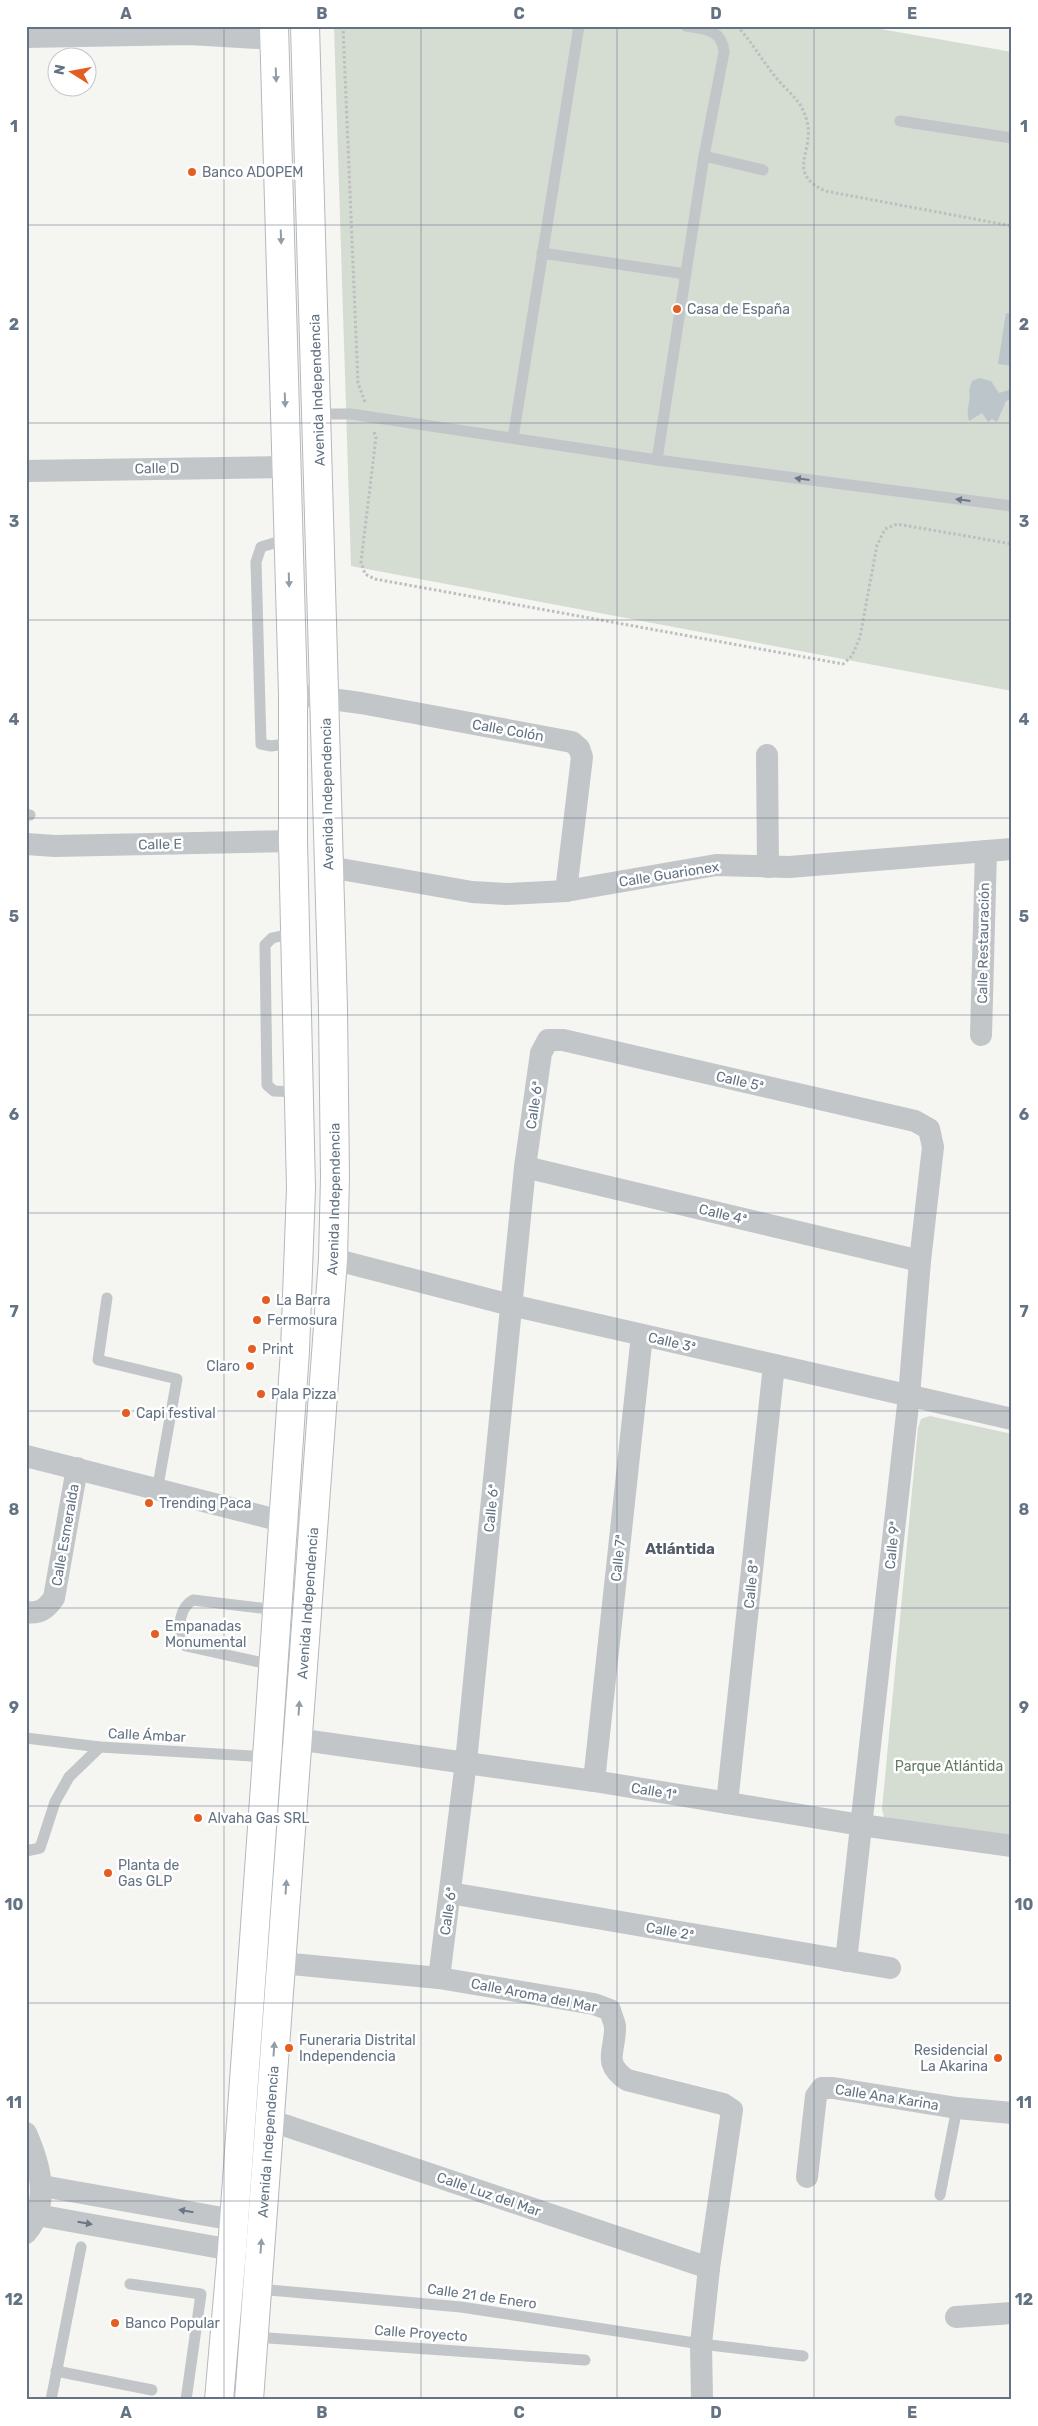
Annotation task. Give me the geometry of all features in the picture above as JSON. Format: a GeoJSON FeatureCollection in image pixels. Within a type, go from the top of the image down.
{"type":"FeatureCollection","features":[{"type":"Feature","properties":{"kind":"main road","name":"Avenida Independencia"},"geometry":{"type":"LineString","coordinates":[[249,2400],[296,1739],[333,1259],[335,1177],[318,414],[305,26]]}},
{"type":"Feature","properties":{"kind":"main road","name":"Avenida Independencia"},"geometry":{"type":"LineString","coordinates":[[219,2400],[214,2296],[232,2250],[299,1271],[302,1154],[293,841],[293,694],[287,539],[287,467],[275,33]]}},
{"type":"Feature","properties":{"kind":"street"},"geometry":{"type":"LineString","coordinates":[[26,37],[275,33]]}},
{"type":"Feature","properties":{"kind":"street","name":"Calle D"},"geometry":{"type":"LineString","coordinates":[[26,471],[287,467]]}},
{"type":"Feature","properties":{"kind":"street","name":"Calle Colón"},"geometry":{"type":"LineString","coordinates":[[293,694],[324,697],[572,742],[579,748],[582,757],[566,891]]}},
{"type":"Feature","properties":{"kind":"street"},"geometry":{"type":"LineString","coordinates":[[767,755],[768,867]]}},
{"type":"Feature","properties":{"kind":"street","name":"Calle E"},"geometry":{"type":"LineString","coordinates":[[26,844],[54,846],[293,841]]}},
{"type":"Feature","properties":{"kind":"street","name":"Calle Guarionex"},"geometry":{"type":"LineString","coordinates":[[329,867],[472,892],[506,894],[566,891],[716,865],[768,867],[1012,849]]}},
{"type":"Feature","properties":{"kind":"street","name":"Calle Restauración"},"geometry":{"type":"LineString","coordinates":[[981,1035],[986,851]]}},
{"type":"Feature","properties":{"kind":"street","name":"Calle 5ª"},"geometry":{"type":"LineString","coordinates":[[548,1040],[563,1040],[915,1121],[929,1129]]}},
{"type":"Feature","properties":{"kind":"street","name":"Calle 6ª"},"geometry":{"type":"LineString","coordinates":[[439,1978],[466,1762],[525,1167],[541,1053],[548,1040]]}},
{"type":"Feature","properties":{"kind":"street","name":"Calle 9ª"},"geometry":{"type":"LineString","coordinates":[[846,1961],[909,1396],[920,1261],[933,1147],[929,1129]]}},
{"type":"Feature","properties":{"kind":"street","name":"Calle 4ª"},"geometry":{"type":"LineString","coordinates":[[525,1167],[920,1261]]}},
{"type":"Feature","properties":{"kind":"street","name":"Calle 3ª"},"geometry":{"type":"LineString","coordinates":[[333,1259],[511,1305],[1012,1419]]}},
{"type":"Feature","properties":{"kind":"street","name":"Calle 7ª"},"geometry":{"type":"LineString","coordinates":[[594,1781],[642,1335]]}},
{"type":"Feature","properties":{"kind":"street","name":"Calle 8ª"},"geometry":{"type":"LineString","coordinates":[[727,1802],[774,1365]]}},
{"type":"Feature","properties":{"kind":"street"},"geometry":{"type":"LineString","coordinates":[[26,1456],[77,1468],[157,1491],[313,1529]]}},
{"type":"Feature","properties":{"kind":"street","name":"Calle Esmeralda"},"geometry":{"type":"LineString","coordinates":[[26,1612],[34,1614],[46,1609],[54,1598],[77,1468]]}},
{"type":"Feature","properties":{"kind":"street","name":"Calle 1ª"},"geometry":{"type":"LineString","coordinates":[[296,1739],[594,1781],[861,1825],[1012,1846]]}},
{"type":"Feature","properties":{"kind":"street","name":"Calle 2ª"},"geometry":{"type":"LineString","coordinates":[[450,1893],[890,1968]]}},
{"type":"Feature","properties":{"kind":"street","name":"Calle Aroma del Mar"},"geometry":{"type":"LineString","coordinates":[[281,1963],[439,1978],[594,2004],[610,2010],[614,2026],[611,2060],[616,2072],[627,2080],[723,2104],[732,2110],[709,2268],[701,2344],[702,2400]]}},
{"type":"Feature","properties":{"kind":"street","name":"Calle Ana Karina"},"geometry":{"type":"LineString","coordinates":[[807,2177],[816,2096],[822,2088],[833,2088],[957,2108],[1012,2113]]}},
{"type":"Feature","properties":{"kind":"street","name":"Calle Luz del Mar"},"geometry":{"type":"LineString","coordinates":[[269,2120],[709,2268]]}},
{"type":"Feature","properties":{"kind":"street"},"geometry":{"type":"LineString","coordinates":[[26,2133],[34,2152],[42,2186],[32,2224],[232,2250]]}},
{"type":"Feature","properties":{"kind":"street"},"geometry":{"type":"LineString","coordinates":[[42,2186],[234,2220]]}},
{"type":"Feature","properties":{"kind":"street"},"geometry":{"type":"LineString","coordinates":[[956,2317],[1012,2313]]}},
{"type":"Feature","properties":{"kind":"lane"},"geometry":{"type":"LineString","coordinates":[[513,438],[578,26]]}},
{"type":"Feature","properties":{"kind":"lane"},"geometry":{"type":"LineString","coordinates":[[657,460],[723,45],[721,39],[711,30],[686,26]]}},
{"type":"Feature","properties":{"kind":"lane"},"geometry":{"type":"LineString","coordinates":[[900,121],[1012,138]]}},
{"type":"Feature","properties":{"kind":"lane"},"geometry":{"type":"LineString","coordinates":[[704,156],[763,170]]}},
{"type":"Feature","properties":{"kind":"lane"},"geometry":{"type":"LineString","coordinates":[[542,253],[686,274]]}},
{"type":"Feature","properties":{"kind":"lane"},"geometry":{"type":"LineString","coordinates":[[318,414],[368,417],[657,460],[1012,506]]}},
{"type":"Feature","properties":{"kind":"lane"},"geometry":{"type":"LineString","coordinates":[[287,539],[262,547],[256,562],[261,744],[271,746],[294,743]]}},
{"type":"Feature","properties":{"kind":"lane"},"geometry":{"type":"LineString","coordinates":[[107,1298],[98,1360],[177,1379],[157,1491]]}},
{"type":"Feature","properties":{"kind":"lane"},"geometry":{"type":"LineString","coordinates":[[273,1665],[186,1646],[180,1636],[180,1625],[184,1608],[193,1600],[277,1610]]}},
{"type":"Feature","properties":{"kind":"lane","name":"Calle Ámbar"},"geometry":{"type":"LineString","coordinates":[[26,1738],[100,1748],[267,1757]]}},
{"type":"Feature","properties":{"kind":"lane"},"geometry":{"type":"LineString","coordinates":[[267,1757],[285,1752],[296,1739]]}},
{"type":"Feature","properties":{"kind":"lane"},"geometry":{"type":"LineString","coordinates":[[26,1851],[40,1848],[55,1802],[69,1777],[100,1748]]}},
{"type":"Feature","properties":{"kind":"lane"},"geometry":{"type":"LineString","coordinates":[[940,2195],[957,2108]]}},
{"type":"Feature","properties":{"kind":"lane"},"geometry":{"type":"LineString","coordinates":[[51,2400],[81,2246]]}},
{"type":"Feature","properties":{"kind":"lane"},"geometry":{"type":"LineString","coordinates":[[130,2284],[214,2296],[186,2400]]}},
{"type":"Feature","properties":{"kind":"lane","name":"Calle 21 de Enero"},"geometry":{"type":"LineString","coordinates":[[258,2289],[461,2307],[701,2344],[803,2356]]}},
{"type":"Feature","properties":{"kind":"lane","name":"Calle Proyecto"},"geometry":{"type":"LineString","coordinates":[[254,2337],[585,2360]]}},
{"type":"Feature","properties":{"kind":"lane"},"geometry":{"type":"LineString","coordinates":[[56,2371],[152,2390]]}},
{"type":"Feature","properties":{"kind":"path"},"geometry":{"type":"LineString","coordinates":[[343,26],[358,383],[376,437],[361,562],[365,574],[375,578],[843,664],[852,656],[860,637],[877,545],[885,529],[897,524],[1012,544]]}},
{"type":"Feature","properties":{"kind":"path"},"geometry":{"type":"LineString","coordinates":[[737,26],[779,81],[796,97],[804,110],[808,125],[804,175],[810,184],[825,191],[1012,226]]}},
{"type":"Feature","properties":{"kind":"green space","name":"Casa de España"},"geometry":{"type":"Polygon","coordinates":[[[334,26],[863,26],[1012,52],[1012,691],[351,566],[334,26]]]}},
{"type":"Feature","properties":{"kind":"green space","name":"Parque Atlántida"},"geometry":{"type":"Polygon","coordinates":[[[930,1416],[1012,1434],[1012,1842],[884,1817],[882,1809],[918,1428],[921,1419],[930,1416]]]}},
{"type":"Feature","properties":{"kind":"shaded area"},"geometry":{"type":"Polygon","coordinates":[[[1006,313],[1012,314],[1012,366],[998,364],[1006,313]]]}},
{"type":"Feature","properties":{"kind":"shaded area"},"geometry":{"type":"Polygon","coordinates":[[[979,378],[991,381],[999,393],[1012,389],[1012,399],[1006,401],[997,422],[992,419],[988,422],[982,413],[969,421],[969,390],[972,381],[979,378]]]}},
{"type":"Feature","properties":{"kind":"place","name":"Banco ADOPEM"},"geometry":{"type":"Point","coordinates":[192,172]}},
{"type":"Feature","properties":{"kind":"place","name":"Casa de España"},"geometry":{"type":"Point","coordinates":[677,309]}},
{"type":"Feature","properties":{"kind":"place","name":"La Barra"},"geometry":{"type":"Point","coordinates":[266,1300]}},
{"type":"Feature","properties":{"kind":"place","name":"Fermosura"},"geometry":{"type":"Point","coordinates":[257,1320]}},
{"type":"Feature","properties":{"kind":"place","name":"Print"},"geometry":{"type":"Point","coordinates":[252,1349]}},
{"type":"Feature","properties":{"kind":"place","name":"Claro"},"geometry":{"type":"Point","coordinates":[250,1366]}},
{"type":"Feature","properties":{"kind":"place","name":"Pala Pizza"},"geometry":{"type":"Point","coordinates":[261,1394]}},
{"type":"Feature","properties":{"kind":"place","name":"Capi festival"},"geometry":{"type":"Point","coordinates":[126,1413]}},
{"type":"Feature","properties":{"kind":"place","name":"Trending Paca"},"geometry":{"type":"Point","coordinates":[149,1503]}},
{"type":"Feature","properties":{"kind":"place","name":"Empanadas Monumental"},"geometry":{"type":"Point","coordinates":[155,1634]}},
{"type":"Feature","properties":{"kind":"place","name":"Alvaha Gas SRL"},"geometry":{"type":"Point","coordinates":[198,1818]}},
{"type":"Feature","properties":{"kind":"place","name":"Planta de Gas GLP"},"geometry":{"type":"Point","coordinates":[108,1873]}},
{"type":"Feature","properties":{"kind":"place","name":"Funeraria Distrital Independencia"},"geometry":{"type":"Point","coordinates":[289,2048]}},
{"type":"Feature","properties":{"kind":"place","name":"Residencial La Akarina"},"geometry":{"type":"Point","coordinates":[998,2058]}},
{"type":"Feature","properties":{"kind":"place","name":"Banco Popular"},"geometry":{"type":"Point","coordinates":[115,2323]}},
{"type":"Feature","properties":{"kind":"district","name":"Atlántida"},"geometry":{"type":"Point","coordinates":[680,1549]}}]}
